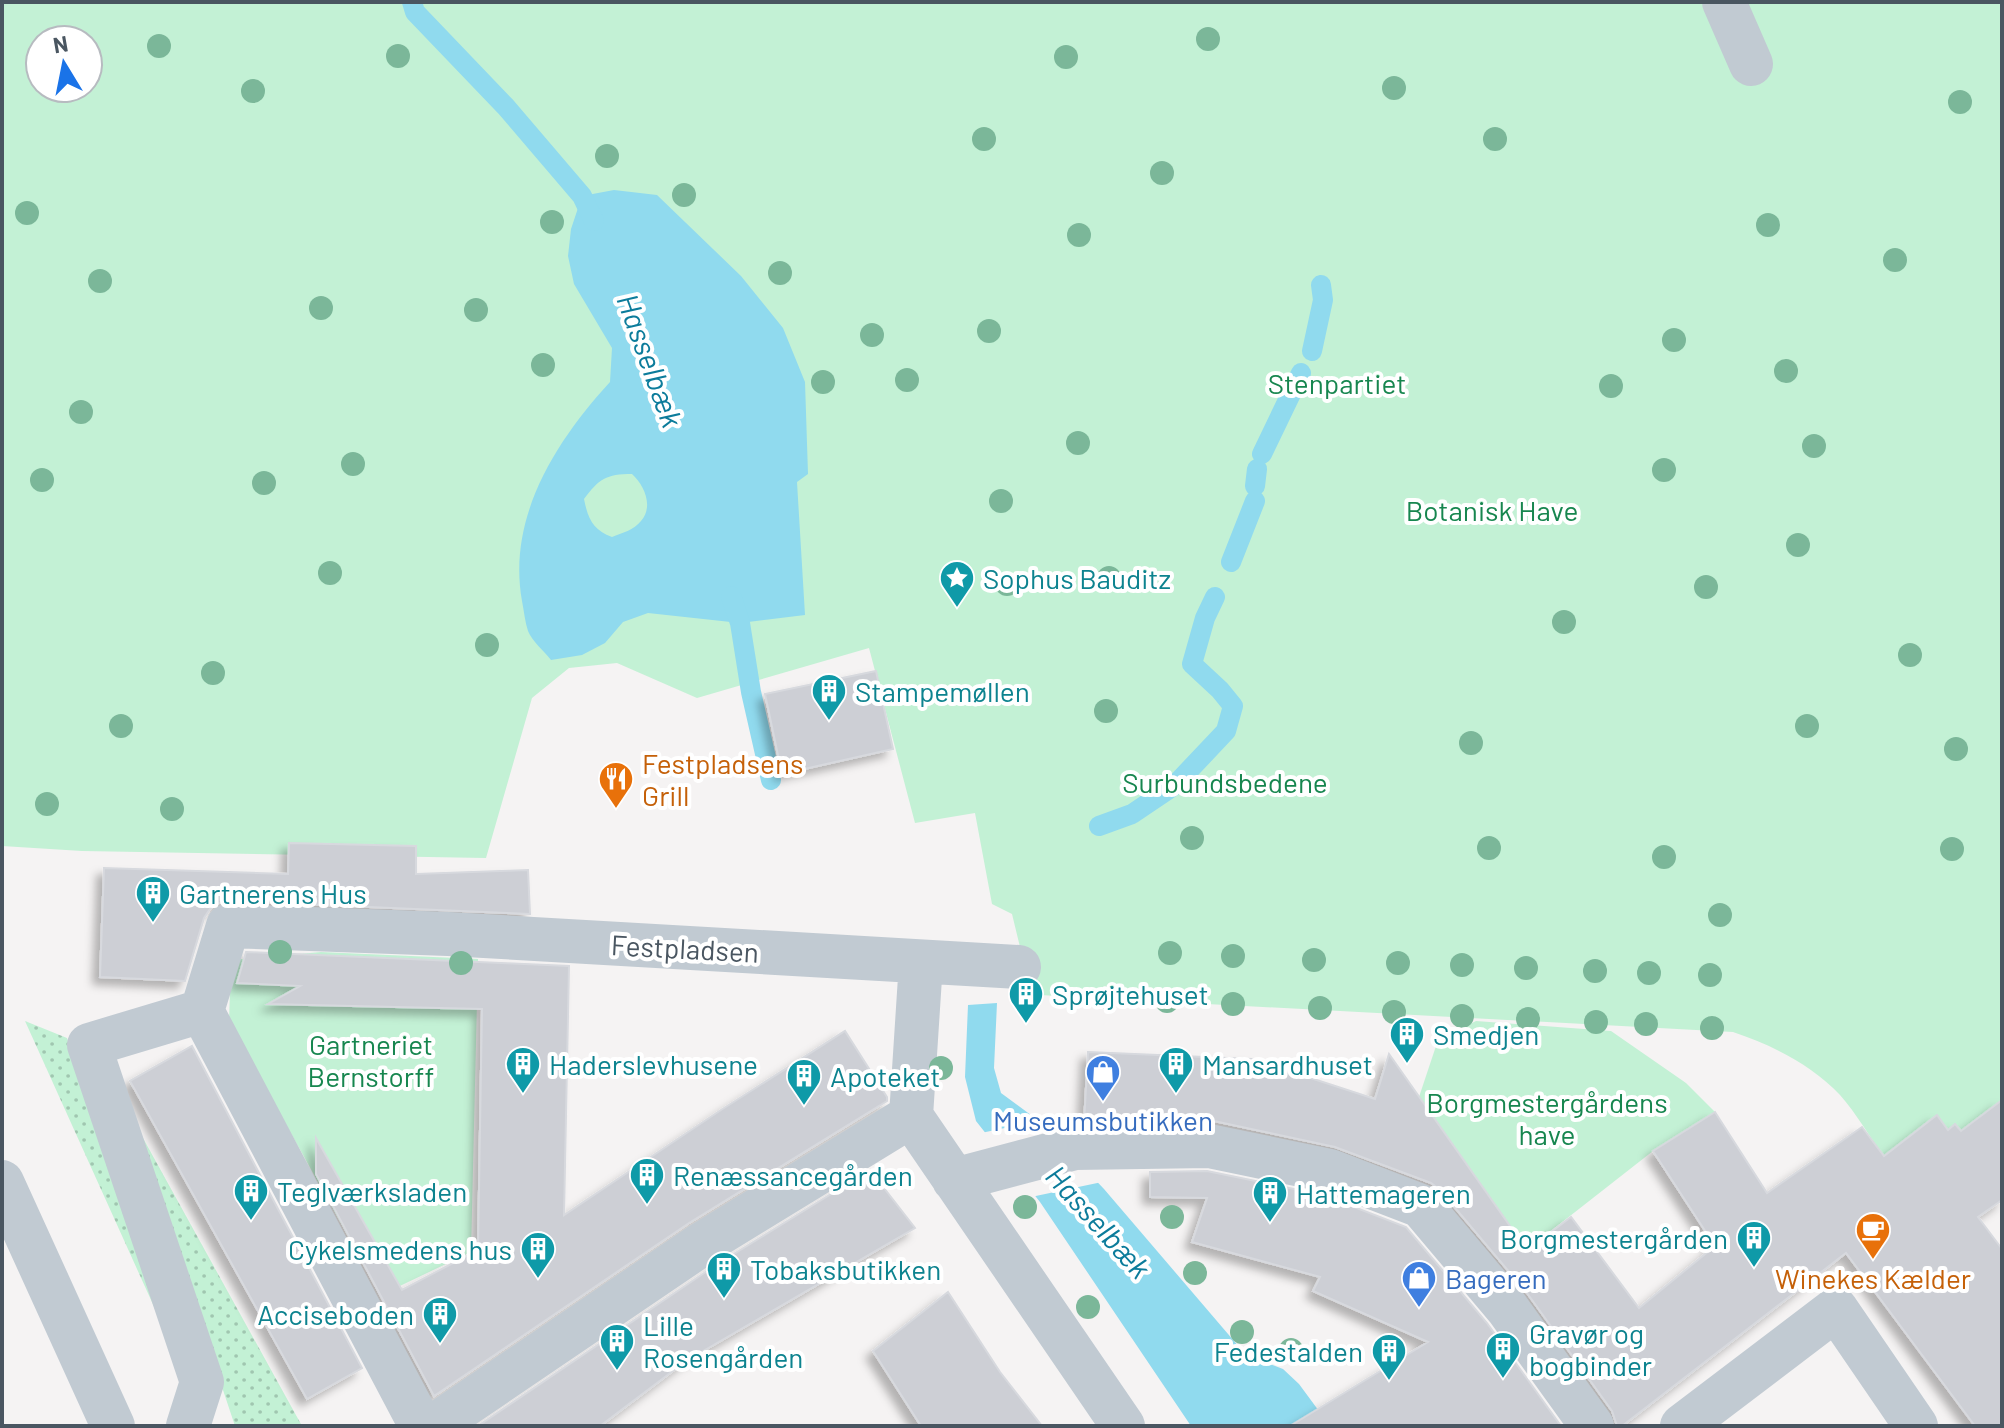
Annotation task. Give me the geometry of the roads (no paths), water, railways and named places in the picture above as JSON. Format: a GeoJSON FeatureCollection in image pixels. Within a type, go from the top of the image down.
{"type":"FeatureCollection","features":[{"type":"Feature","properties":{"kind":"street"},"geometry":{"type":"LineString","coordinates":[[1724,2],[1751,64]]}},
{"type":"Feature","properties":{"kind":"street","name":"Festpladsen"},"geometry":{"type":"LineString","coordinates":[[202,1011],[228,926],[448,934],[1019,967]]}},
{"type":"Feature","properties":{"kind":"street"},"geometry":{"type":"LineString","coordinates":[[921,962],[911,1116],[1123,1426]]}},
{"type":"Feature","properties":{"kind":"street"},"geometry":{"type":"LineString","coordinates":[[188,1426],[202,1382],[99,1042],[202,1011],[421,1426]]}},
{"type":"Feature","properties":{"kind":"street"},"geometry":{"type":"LineString","coordinates":[[434,1426],[702,1244],[911,1116]]}},
{"type":"Feature","properties":{"kind":"street"},"geometry":{"type":"LineString","coordinates":[[954,1180],[1075,1148],[1209,1146],[1330,1171],[1421,1206],[1507,1308],[1592,1426]]}},
{"type":"Feature","properties":{"kind":"street"},"geometry":{"type":"LineString","coordinates":[[2,1182],[113,1426]]}},
{"type":"Feature","properties":{"kind":"street"},"geometry":{"type":"LineString","coordinates":[[1682,1426],[1836,1309],[1916,1426]]}},
{"type":"Feature","properties":{"kind":"water"},"geometry":{"type":"Polygon","coordinates":[[[614,190],[657,195],[741,276],[783,328],[805,382],[808,474],[797,482],[805,615],[740,623],[648,613],[623,622],[605,643],[582,655],[551,660],[530,635],[519,570],[529,510],[554,455],[610,382],[612,348],[574,284],[568,256],[571,229],[582,196],[614,190]],[[632,474],[609,477],[599,482],[584,499],[590,518],[600,531],[612,537],[641,521],[647,502],[644,490],[632,474]]]}},
{"type":"Feature","properties":{"kind":"water"},"geometry":{"type":"Polygon","coordinates":[[[997,1003],[994,1068],[1001,1093],[1039,1121],[1104,1189],[1246,1355],[1283,1369],[1299,1384],[1330,1426],[1191,1426],[1040,1202],[976,1121],[965,1077],[968,1005],[997,1003]]]}},
{"type":"Feature","properties":{"kind":"waterway","name":"Hasselbæk"},"geometry":{"type":"LineString","coordinates":[[412,2],[415,12],[506,107],[582,196],[594,221]]}},
{"type":"Feature","properties":{"kind":"waterway"},"geometry":{"type":"LineString","coordinates":[[1312,351],[1323,300],[1321,285]]}},
{"type":"Feature","properties":{"kind":"waterway"},"geometry":{"type":"LineString","coordinates":[[1262,454],[1301,373]]}},
{"type":"Feature","properties":{"kind":"waterway"},"geometry":{"type":"LineString","coordinates":[[1255,486],[1257,469]]}},
{"type":"Feature","properties":{"kind":"waterway"},"geometry":{"type":"LineString","coordinates":[[1231,562],[1255,501]]}},
{"type":"Feature","properties":{"kind":"waterway","name":"Hasselbæk"},"geometry":{"type":"LineString","coordinates":[[731,596],[740,623],[751,692],[771,780]]}},
{"type":"Feature","properties":{"kind":"waterway"},"geometry":{"type":"LineString","coordinates":[[1099,826],[1132,814],[1175,785],[1226,731],[1233,706],[1192,664],[1205,618],[1215,597]]}},
{"type":"Feature","properties":{"kind":"place","name":"Sophus Bauditz"},"geometry":{"type":"Point","coordinates":[957,609]}},
{"type":"Feature","properties":{"kind":"place","name":"Stampemøllen"},"geometry":{"type":"Point","coordinates":[829,722]}},
{"type":"Feature","properties":{"kind":"place","name":"Festpladsens Grill"},"geometry":{"type":"Point","coordinates":[616,810]}},
{"type":"Feature","properties":{"kind":"place","name":"Gartnerens Hus"},"geometry":{"type":"Point","coordinates":[153,924]}},
{"type":"Feature","properties":{"kind":"place","name":"Sprøjtehuset"},"geometry":{"type":"Point","coordinates":[1026,1025]}},
{"type":"Feature","properties":{"kind":"place","name":"Smedjen"},"geometry":{"type":"Point","coordinates":[1407,1065]}},
{"type":"Feature","properties":{"kind":"place","name":"Haderslevhusene"},"geometry":{"type":"Point","coordinates":[523,1095]}},
{"type":"Feature","properties":{"kind":"place","name":"Mansardhuset"},"geometry":{"type":"Point","coordinates":[1176,1095]}},
{"type":"Feature","properties":{"kind":"place","name":"Museumsbutikken"},"geometry":{"type":"Point","coordinates":[1103,1103]}},
{"type":"Feature","properties":{"kind":"place","name":"Apoteket"},"geometry":{"type":"Point","coordinates":[804,1107]}},
{"type":"Feature","properties":{"kind":"place","name":"Renæssancegården"},"geometry":{"type":"Point","coordinates":[647,1206]}},
{"type":"Feature","properties":{"kind":"place","name":"Teglværksladen"},"geometry":{"type":"Point","coordinates":[251,1222]}},
{"type":"Feature","properties":{"kind":"place","name":"Hattemageren"},"geometry":{"type":"Point","coordinates":[1270,1224]}},
{"type":"Feature","properties":{"kind":"place","name":"Winekes Kælder"},"geometry":{"type":"Point","coordinates":[1873,1261]}},
{"type":"Feature","properties":{"kind":"place","name":"Borgmestergården"},"geometry":{"type":"Point","coordinates":[1754,1269]}},
{"type":"Feature","properties":{"kind":"place","name":"Cykelsmedens hus"},"geometry":{"type":"Point","coordinates":[538,1280]}},
{"type":"Feature","properties":{"kind":"place","name":"Tobaksbutikken"},"geometry":{"type":"Point","coordinates":[724,1300]}},
{"type":"Feature","properties":{"kind":"place","name":"Bageren"},"geometry":{"type":"Point","coordinates":[1419,1309]}},
{"type":"Feature","properties":{"kind":"place","name":"Acciseboden"},"geometry":{"type":"Point","coordinates":[440,1345]}},
{"type":"Feature","properties":{"kind":"place","name":"Lille Rosengården"},"geometry":{"type":"Point","coordinates":[617,1372]}},
{"type":"Feature","properties":{"kind":"place","name":"Gravør og bogbinder"},"geometry":{"type":"Point","coordinates":[1503,1380]}},
{"type":"Feature","properties":{"kind":"place","name":"Fedestalden"},"geometry":{"type":"Point","coordinates":[1389,1382]}},
{"type":"Feature","properties":{"kind":"park label","name":"Stenpartiet"},"geometry":{"type":"Point","coordinates":[1337,383]}},
{"type":"Feature","properties":{"kind":"park label","name":"Botanisk Have"},"geometry":{"type":"Point","coordinates":[1492,510]}},
{"type":"Feature","properties":{"kind":"park label","name":"Surbundsbedene"},"geometry":{"type":"Point","coordinates":[1225,782]}},
{"type":"Feature","properties":{"kind":"park label","name":"Gartneriet Bernstorff"},"geometry":{"type":"Point","coordinates":[371,1060]}},
{"type":"Feature","properties":{"kind":"park label","name":"Borgmestergårdens have"},"geometry":{"type":"Point","coordinates":[1547,1118]}}]}
